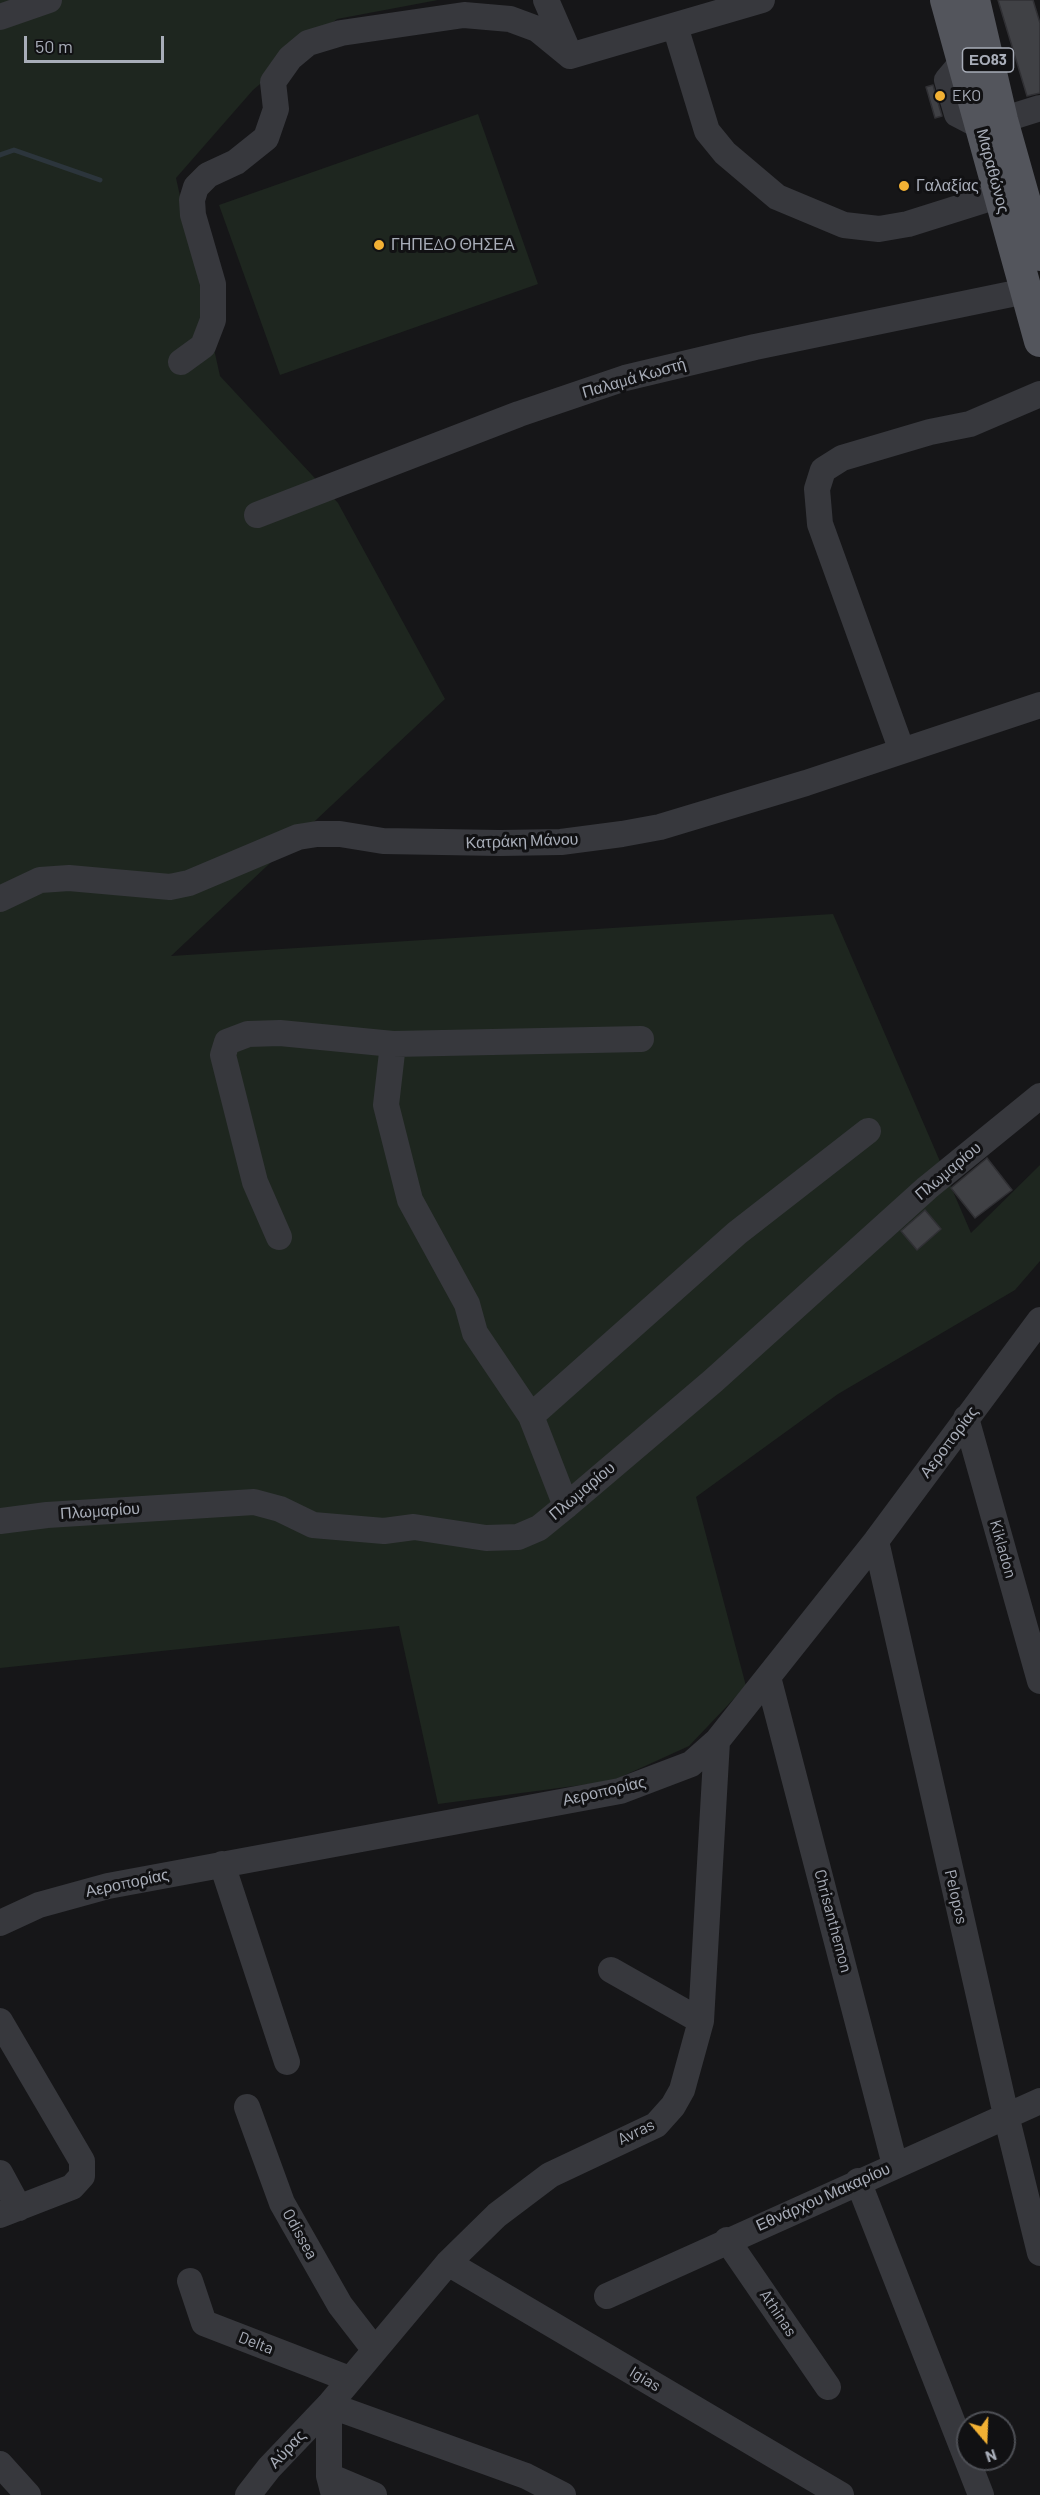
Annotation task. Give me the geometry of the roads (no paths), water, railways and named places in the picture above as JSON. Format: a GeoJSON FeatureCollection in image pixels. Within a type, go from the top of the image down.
{"type":"FeatureCollection","features":[{"type":"Feature","properties":{"kind":"main road","name":"Μαραθώνος"},"geometry":{"type":"LineString","coordinates":[[946,0],[963,61],[991,123],[1040,255]]}},
{"type":"Feature","properties":{"kind":"main road","name":"Μαραθώνος"},"geometry":{"type":"LineString","coordinates":[[974,0],[999,195],[1040,341]]}},
{"type":"Feature","properties":{"kind":"street"},"geometry":{"type":"LineString","coordinates":[[0,17],[49,0]]}},
{"type":"Feature","properties":{"kind":"street"},"geometry":{"type":"LineString","coordinates":[[546,0],[570,56]]}},
{"type":"Feature","properties":{"kind":"street"},"geometry":{"type":"LineString","coordinates":[[570,56],[762,0]]}},
{"type":"Feature","properties":{"kind":"street"},"geometry":{"type":"LineString","coordinates":[[181,362],[203,346],[213,320],[213,284],[193,215],[192,200],[196,187],[208,175],[236,162],[266,138],[276,109],[273,82],[290,58],[308,43],[341,33],[464,15],[510,19],[537,28],[570,56]]}},
{"type":"Feature","properties":{"kind":"street"},"geometry":{"type":"LineString","coordinates":[[675,26],[707,131],[725,153],[777,197],[844,225],[879,229],[908,224],[999,195]]}},
{"type":"Feature","properties":{"kind":"street"},"geometry":{"type":"LineString","coordinates":[[991,123],[1040,108]]}},
{"type":"Feature","properties":{"kind":"street","name":"Παλαμά Κωστή"},"geometry":{"type":"LineString","coordinates":[[257,515],[519,414],[625,378],[755,347],[1026,291]]}},
{"type":"Feature","properties":{"kind":"street"},"geometry":{"type":"LineString","coordinates":[[902,751],[820,524],[817,489],[823,470],[842,458],[930,432],[970,424],[1040,394]]}},
{"type":"Feature","properties":{"kind":"street","name":"Κατράκη Μάνου"},"geometry":{"type":"LineString","coordinates":[[0,899],[40,880],[69,878],[160,886],[179,885],[298,837],[317,834],[340,834],[382,841],[500,843],[561,842],[622,834],[704,814],[1040,705]]}},
{"type":"Feature","properties":{"kind":"street"},"geometry":{"type":"LineString","coordinates":[[279,1237],[255,1182],[223,1054],[227,1042],[248,1034],[280,1033],[393,1044],[641,1039]]}},
{"type":"Feature","properties":{"kind":"street"},"geometry":{"type":"LineString","coordinates":[[393,1044],[386,1105],[410,1200],[467,1304],[475,1333],[531,1416],[566,1506]]}},
{"type":"Feature","properties":{"kind":"street","name":"Πλωμαρίου"},"geometry":{"type":"LineString","coordinates":[[0,1521],[47,1515],[254,1502],[280,1509],[313,1525],[384,1531],[414,1527],[486,1538],[518,1537],[539,1528],[566,1506],[712,1381],[927,1188],[1040,1096]]}},
{"type":"Feature","properties":{"kind":"street"},"geometry":{"type":"LineString","coordinates":[[531,1416],[737,1233],[868,1131]]}},
{"type":"Feature","properties":{"kind":"street","name":"Αεροπορίας"},"geometry":{"type":"LineString","coordinates":[[0,1923],[39,1905],[108,1886],[620,1791],[691,1764],[717,1741],[876,1540],[1040,1320]]}},
{"type":"Feature","properties":{"kind":"street","name":"Kikladon"},"geometry":{"type":"LineString","coordinates":[[966,1418],[1040,1681]]}},
{"type":"Feature","properties":{"kind":"street","name":"Pelopos"},"geometry":{"type":"LineString","coordinates":[[876,1540],[1006,2115],[1040,2253]]}},
{"type":"Feature","properties":{"kind":"street","name":"Chrisanthemon"},"geometry":{"type":"LineString","coordinates":[[768,1677],[896,2165]]}},
{"type":"Feature","properties":{"kind":"street","name":"Avras"},"geometry":{"type":"LineString","coordinates":[[329,2405],[448,2263],[497,2215],[550,2175],[656,2125],[673,2106],[682,2090],[701,2022],[717,1741]]}},
{"type":"Feature","properties":{"kind":"street"},"geometry":{"type":"LineString","coordinates":[[222,1864],[287,2062]]}},
{"type":"Feature","properties":{"kind":"street"},"geometry":{"type":"LineString","coordinates":[[611,1970],[701,2022]]}},
{"type":"Feature","properties":{"kind":"street"},"geometry":{"type":"LineString","coordinates":[[0,2021],[82,2161],[82,2176],[72,2187],[10,2212],[0,2173]]}},
{"type":"Feature","properties":{"kind":"street","name":"Εθνάρχου Μακαρίου"},"geometry":{"type":"LineString","coordinates":[[607,2296],[1040,2101]]}},
{"type":"Feature","properties":{"kind":"street","name":"Odissea"},"geometry":{"type":"LineString","coordinates":[[247,2107],[282,2203],[340,2305],[374,2349]]}},
{"type":"Feature","properties":{"kind":"street"},"geometry":{"type":"LineString","coordinates":[[858,2181],[981,2495]]}},
{"type":"Feature","properties":{"kind":"street","name":"Athinas"},"geometry":{"type":"LineString","coordinates":[[727,2240],[828,2387]]}},
{"type":"Feature","properties":{"kind":"street","name":"Igias"},"geometry":{"type":"LineString","coordinates":[[448,2263],[841,2495]]}},
{"type":"Feature","properties":{"kind":"street","name":"Delta"},"geometry":{"type":"LineString","coordinates":[[190,2281],[204,2323],[349,2379]]}},
{"type":"Feature","properties":{"kind":"street"},"geometry":{"type":"LineString","coordinates":[[374,2495],[332,2486],[329,2405],[526,2476],[563,2495]]}},
{"type":"Feature","properties":{"kind":"street","name":"Αύρας"},"geometry":{"type":"LineString","coordinates":[[248,2495],[269,2468],[329,2405]]}},
{"type":"Feature","properties":{"kind":"street"},"geometry":{"type":"LineString","coordinates":[[4,2475],[28,2495]]}},
{"type":"Feature","properties":{"kind":"waterway"},"geometry":{"type":"LineString","coordinates":[[0,155],[14,150],[100,180]]}},
{"type":"Feature","properties":{"kind":"place","name":"EKO"},"geometry":{"type":"Point","coordinates":[940,96]}},
{"type":"Feature","properties":{"kind":"place","name":"Γαλαξίας"},"geometry":{"type":"Point","coordinates":[904,186]}},
{"type":"Feature","properties":{"kind":"place","name":"ΓΗΠΕΔΟ ΘΗΣΕΑ"},"geometry":{"type":"Point","coordinates":[379,245]}}]}
